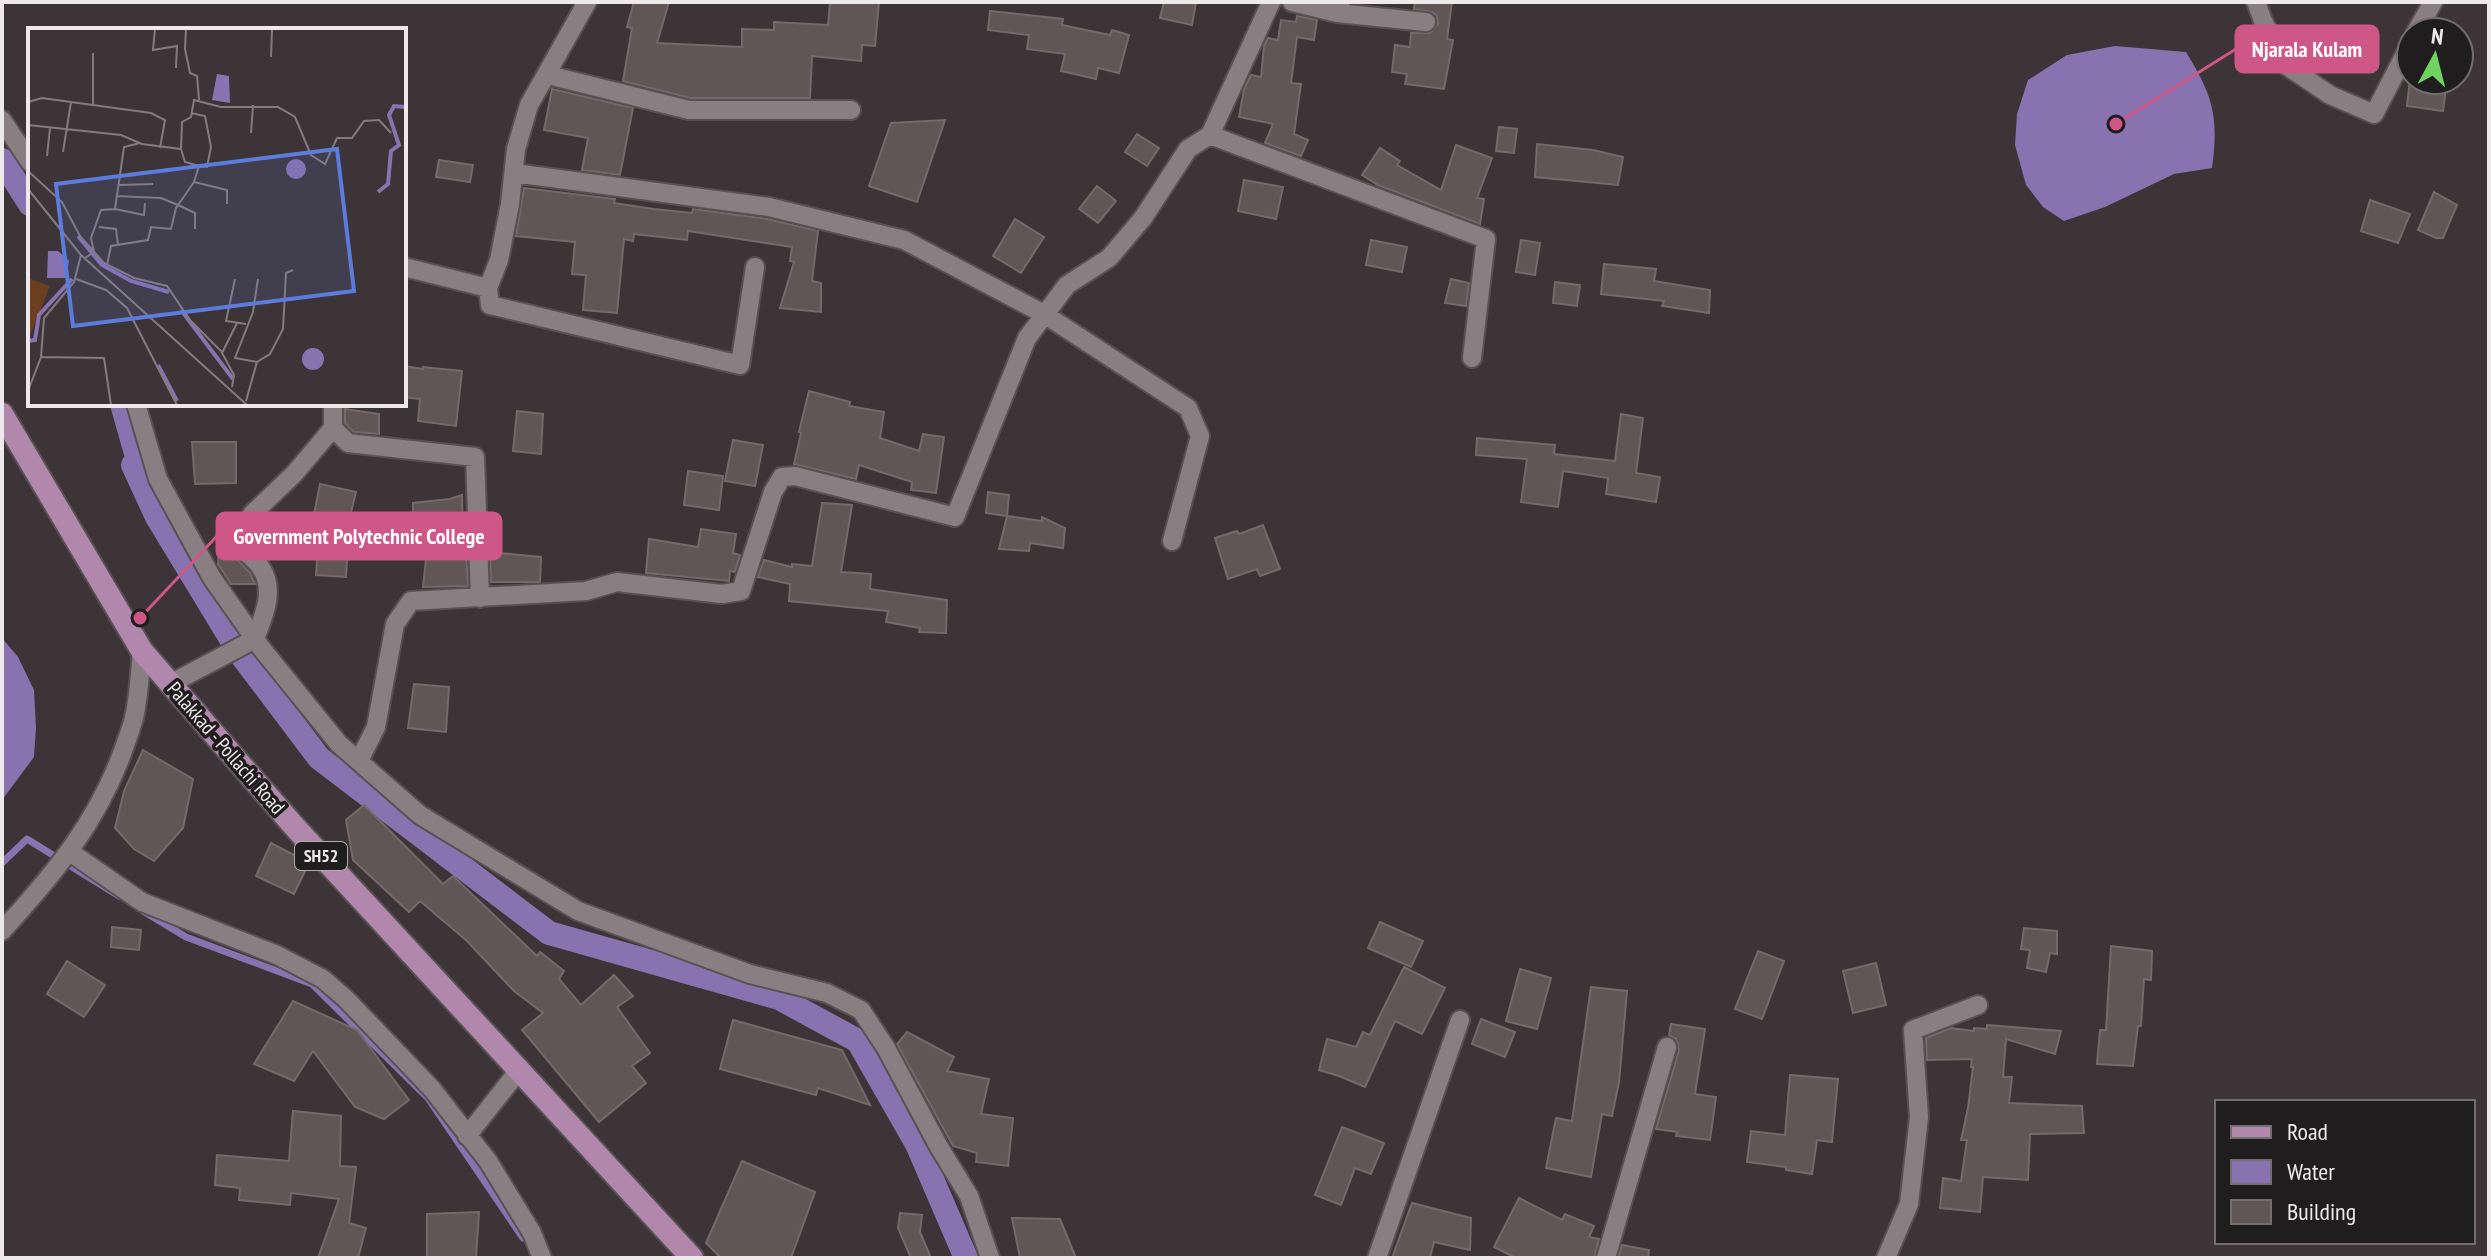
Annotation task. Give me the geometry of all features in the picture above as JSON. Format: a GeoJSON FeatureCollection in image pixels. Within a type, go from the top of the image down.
{"type":"FeatureCollection","features":[{"type":"Feature","properties":{"kind":"main road","name":"Palakkad - Pollachi Road"},"geometry":{"type":"LineString","coordinates":[[2,414],[142,651],[293,825],[692,1258]]}},
{"type":"Feature","properties":{"kind":"street"},"geometry":{"type":"LineString","coordinates":[[587,2],[529,105],[516,149],[499,260],[488,288],[490,305],[740,365],[755,267]]}},
{"type":"Feature","properties":{"kind":"street"},"geometry":{"type":"LineString","coordinates":[[359,761],[376,727],[395,624],[411,601],[586,591],[617,582],[722,594],[741,591],[773,492],[782,477],[795,476],[955,517],[1027,338],[1067,285],[1109,258],[1143,218],[1188,149],[1210,135],[1271,2]]}},
{"type":"Feature","properties":{"kind":"street"},"geometry":{"type":"LineString","coordinates":[[1292,2],[1426,22]]}},
{"type":"Feature","properties":{"kind":"street"},"geometry":{"type":"LineString","coordinates":[[2256,2],[2287,66],[2330,95],[2374,114],[2395,74]]}},
{"type":"Feature","properties":{"kind":"street"},"geometry":{"type":"LineString","coordinates":[[548,75],[689,110],[851,110]]}},
{"type":"Feature","properties":{"kind":"street"},"geometry":{"type":"LineString","coordinates":[[2,120],[28,159]]}},
{"type":"Feature","properties":{"kind":"street"},"geometry":{"type":"LineString","coordinates":[[1210,135],[1486,239],[1472,358]]}},
{"type":"Feature","properties":{"kind":"street"},"geometry":{"type":"LineString","coordinates":[[514,173],[769,207],[904,240],[1044,314],[1188,408],[1200,436],[1172,541]]}},
{"type":"Feature","properties":{"kind":"street"},"geometry":{"type":"LineString","coordinates":[[406,268],[488,288]]}},
{"type":"Feature","properties":{"kind":"street"},"geometry":{"type":"LineString","coordinates":[[137,406],[158,479],[212,578],[255,639],[339,744],[420,815],[578,911],[750,974],[827,993],[861,1010],[886,1048],[969,1196],[990,1258]]}},
{"type":"Feature","properties":{"kind":"street"},"geometry":{"type":"LineString","coordinates":[[170,684],[255,639],[266,609],[269,589],[261,568],[243,549],[252,514],[294,474],[333,428],[333,406]]}},
{"type":"Feature","properties":{"kind":"street"},"geometry":{"type":"LineString","coordinates":[[333,428],[348,443],[475,457],[480,598]]}},
{"type":"Feature","properties":{"kind":"street"},"geometry":{"type":"LineString","coordinates":[[2,931],[70,852],[114,777],[135,715],[142,651]]}},
{"type":"Feature","properties":{"kind":"street"},"geometry":{"type":"LineString","coordinates":[[70,852],[142,902],[253,944],[323,979],[432,1089],[488,1161],[532,1233],[542,1258]]}},
{"type":"Feature","properties":{"kind":"street"},"geometry":{"type":"LineString","coordinates":[[1886,1258],[1909,1204],[1918,1132],[1913,1030],[1978,1005]]}},
{"type":"Feature","properties":{"kind":"street"},"geometry":{"type":"LineString","coordinates":[[1377,1258],[1460,1020]]}},
{"type":"Feature","properties":{"kind":"street"},"geometry":{"type":"LineString","coordinates":[[1606,1258],[1667,1047]]}},
{"type":"Feature","properties":{"kind":"street"},"geometry":{"type":"LineString","coordinates":[[467,1136],[519,1070]]}},
{"type":"Feature","properties":{"kind":"street"},"geometry":{"type":"LineString","coordinates":[[524,1258],[530,1248],[532,1233]]}},
{"type":"Feature","properties":{"kind":"water"},"geometry":{"type":"Polygon","coordinates":[[[2115,46],[2186,52],[2212,107],[2215,134],[2212,168],[2174,174],[2105,207],[2064,221],[2043,207],[2026,185],[2015,145],[2017,114],[2028,80],[2067,55],[2115,46]]]}},
{"type":"Feature","properties":{"kind":"water"},"geometry":{"type":"Polygon","coordinates":[[[2,638],[18,657],[34,690],[36,728],[34,757],[2,800],[2,638]]]}},
{"type":"Feature","properties":{"kind":"building"},"geometry":{"type":"Polygon","coordinates":[[[634,2],[669,2],[657,43],[742,47],[742,29],[774,30],[774,22],[828,25],[830,2],[879,2],[875,46],[862,45],[861,61],[812,56],[810,98],[690,98],[623,81],[632,28],[627,27],[634,2]]]}},
{"type":"Feature","properties":{"kind":"building"},"geometry":{"type":"Polygon","coordinates":[[[1164,2],[1196,2],[1192,25],[1160,18],[1164,2]]]}},
{"type":"Feature","properties":{"kind":"building"},"geometry":{"type":"Polygon","coordinates":[[[1415,2],[1452,2],[1447,39],[1453,40],[1444,89],[1405,84],[1407,74],[1392,72],[1395,45],[1410,47],[1411,33],[1430,33],[1438,24],[1437,16],[1432,12],[1414,9],[1415,2]]]}},
{"type":"Feature","properties":{"kind":"building"},"geometry":{"type":"Polygon","coordinates":[[[990,11],[1063,19],[1062,25],[1110,35],[1112,30],[1129,35],[1119,73],[1098,68],[1096,79],[1061,71],[1065,54],[1027,49],[1029,35],[988,30],[990,11]]]}},
{"type":"Feature","properties":{"kind":"building"},"geometry":{"type":"Polygon","coordinates":[[[1297,16],[1317,20],[1314,40],[1297,37],[1291,83],[1301,84],[1294,134],[1308,140],[1301,156],[1265,143],[1273,124],[1239,117],[1244,89],[1251,75],[1261,77],[1264,46],[1268,38],[1278,40],[1281,20],[1296,22],[1297,16]]]}},
{"type":"Feature","properties":{"kind":"building"},"geometry":{"type":"Polygon","coordinates":[[[552,89],[633,108],[620,175],[582,170],[588,138],[544,130],[552,89]]]}},
{"type":"Feature","properties":{"kind":"building"},"geometry":{"type":"Polygon","coordinates":[[[2408,96],[2445,96],[2443,111],[2407,106],[2408,96]]]}},
{"type":"Feature","properties":{"kind":"building"},"geometry":{"type":"Polygon","coordinates":[[[945,120],[917,202],[869,186],[891,123],[945,120]]]}},
{"type":"Feature","properties":{"kind":"building"},"geometry":{"type":"Polygon","coordinates":[[[1499,127],[1517,129],[1514,153],[1496,151],[1499,127]]]}},
{"type":"Feature","properties":{"kind":"building"},"geometry":{"type":"Polygon","coordinates":[[[1137,134],[1159,148],[1147,166],[1125,152],[1137,134]]]}},
{"type":"Feature","properties":{"kind":"building"},"geometry":{"type":"Polygon","coordinates":[[[1537,144],[1593,150],[1623,157],[1618,185],[1535,177],[1537,144]]]}},
{"type":"Feature","properties":{"kind":"building"},"geometry":{"type":"Polygon","coordinates":[[[1456,145],[1492,158],[1477,198],[1484,199],[1480,224],[1378,185],[1362,175],[1380,148],[1400,161],[1397,165],[1441,190],[1456,145]]]}},
{"type":"Feature","properties":{"kind":"building"},"geometry":{"type":"Polygon","coordinates":[[[439,160],[473,165],[470,182],[436,177],[439,160]]]}},
{"type":"Feature","properties":{"kind":"building"},"geometry":{"type":"Polygon","coordinates":[[[1244,180],[1283,187],[1276,219],[1238,211],[1244,180]]]}},
{"type":"Feature","properties":{"kind":"building"},"geometry":{"type":"Polygon","coordinates":[[[1097,186],[1116,201],[1098,223],[1079,209],[1097,186]]]}},
{"type":"Feature","properties":{"kind":"building"},"geometry":{"type":"Polygon","coordinates":[[[524,188],[615,199],[614,203],[654,209],[692,213],[693,209],[767,219],[818,231],[812,281],[821,283],[821,312],[780,308],[794,262],[790,261],[792,247],[688,231],[687,240],[634,234],[633,241],[624,239],[617,313],[583,310],[586,275],[572,274],[575,242],[516,236],[524,188]]]}},
{"type":"Feature","properties":{"kind":"building"},"geometry":{"type":"Polygon","coordinates":[[[2434,192],[2457,205],[2443,238],[2418,230],[2434,192]]]}},
{"type":"Feature","properties":{"kind":"building"},"geometry":{"type":"Polygon","coordinates":[[[2370,200],[2410,214],[2398,243],[2361,231],[2370,200]]]}},
{"type":"Feature","properties":{"kind":"building"},"geometry":{"type":"Polygon","coordinates":[[[1015,219],[1044,237],[1021,273],[993,256],[1015,219]]]}},
{"type":"Feature","properties":{"kind":"building"},"geometry":{"type":"Polygon","coordinates":[[[1371,240],[1407,247],[1402,272],[1366,265],[1371,240]]]}},
{"type":"Feature","properties":{"kind":"building"},"geometry":{"type":"Polygon","coordinates":[[[1521,240],[1540,243],[1535,275],[1516,272],[1521,240]]]}},
{"type":"Feature","properties":{"kind":"building"},"geometry":{"type":"Polygon","coordinates":[[[1604,264],[1656,269],[1654,281],[1710,290],[1709,313],[1662,306],[1664,301],[1601,294],[1604,264]]]}},
{"type":"Feature","properties":{"kind":"building"},"geometry":{"type":"Polygon","coordinates":[[[1451,279],[1469,283],[1466,306],[1445,303],[1451,279]]]}},
{"type":"Feature","properties":{"kind":"building"},"geometry":{"type":"Polygon","coordinates":[[[1555,282],[1580,285],[1577,306],[1553,303],[1555,282]]]}},
{"type":"Feature","properties":{"kind":"building"},"geometry":{"type":"Polygon","coordinates":[[[406,366],[462,371],[456,426],[418,421],[420,399],[406,397],[406,366]]]}},
{"type":"Feature","properties":{"kind":"building"},"geometry":{"type":"Polygon","coordinates":[[[809,391],[850,402],[849,406],[884,412],[880,438],[919,451],[923,434],[944,437],[936,493],[911,490],[912,482],[859,465],[856,479],[794,464],[809,391]]]}},
{"type":"Feature","properties":{"kind":"building"},"geometry":{"type":"Polygon","coordinates":[[[345,409],[379,414],[379,434],[354,432],[345,423],[345,409]]]}},
{"type":"Feature","properties":{"kind":"building"},"geometry":{"type":"Polygon","coordinates":[[[517,411],[543,414],[541,454],[513,451],[517,411]]]}},
{"type":"Feature","properties":{"kind":"building"},"geometry":{"type":"Polygon","coordinates":[[[1621,414],[1643,418],[1636,473],[1660,477],[1656,502],[1606,494],[1608,478],[1563,471],[1558,507],[1521,502],[1527,459],[1476,455],[1477,438],[1555,445],[1554,454],[1615,461],[1621,414]]]}},
{"type":"Feature","properties":{"kind":"building"},"geometry":{"type":"Polygon","coordinates":[[[733,440],[763,445],[755,486],[725,481],[733,440]]]}},
{"type":"Feature","properties":{"kind":"building"},"geometry":{"type":"Polygon","coordinates":[[[192,442],[236,442],[236,483],[195,484],[192,442]]]}},
{"type":"Feature","properties":{"kind":"building"},"geometry":{"type":"Polygon","coordinates":[[[688,471],[723,476],[719,510],[684,505],[688,471]]]}},
{"type":"Feature","properties":{"kind":"building"},"geometry":{"type":"Polygon","coordinates":[[[320,484],[356,492],[343,545],[348,545],[346,577],[316,575],[319,530],[311,529],[320,484]]]}},
{"type":"Feature","properties":{"kind":"building"},"geometry":{"type":"Polygon","coordinates":[[[988,492],[1009,495],[1007,516],[986,513],[988,492]]]}},
{"type":"Feature","properties":{"kind":"building"},"geometry":{"type":"Polygon","coordinates":[[[462,495],[463,550],[466,550],[468,586],[423,587],[428,541],[413,543],[413,503],[462,495]]]}},
{"type":"Feature","properties":{"kind":"building"},"geometry":{"type":"Polygon","coordinates":[[[822,503],[852,505],[841,572],[871,574],[870,589],[947,600],[946,633],[919,632],[920,628],[886,622],[888,611],[789,601],[790,584],[758,577],[764,560],[792,567],[792,564],[812,566],[822,503]]]}},
{"type":"Feature","properties":{"kind":"building"},"geometry":{"type":"Polygon","coordinates":[[[1007,516],[1042,521],[1042,517],[1065,528],[1063,548],[1030,543],[1029,551],[999,549],[1007,516]]]}},
{"type":"Feature","properties":{"kind":"building"},"geometry":{"type":"Polygon","coordinates":[[[1263,525],[1280,569],[1260,576],[1257,569],[1228,579],[1215,538],[1237,531],[1239,534],[1263,525]]]}},
{"type":"Feature","properties":{"kind":"building"},"geometry":{"type":"Polygon","coordinates":[[[701,529],[736,534],[733,553],[740,555],[735,572],[730,571],[729,581],[646,573],[649,539],[698,547],[701,529]]]}},
{"type":"Feature","properties":{"kind":"building"},"geometry":{"type":"Polygon","coordinates":[[[219,547],[231,547],[255,584],[231,584],[218,564],[219,547]]]}},
{"type":"Feature","properties":{"kind":"building"},"geometry":{"type":"Polygon","coordinates":[[[490,552],[541,557],[540,582],[491,582],[490,552]]]}},
{"type":"Feature","properties":{"kind":"building"},"geometry":{"type":"Polygon","coordinates":[[[414,684],[449,687],[446,732],[408,728],[414,684]]]}},
{"type":"Feature","properties":{"kind":"building"},"geometry":{"type":"Polygon","coordinates":[[[143,750],[193,779],[183,828],[154,861],[134,849],[115,828],[124,791],[143,750]]]}},
{"type":"Feature","properties":{"kind":"building"},"geometry":{"type":"Polygon","coordinates":[[[364,805],[443,884],[453,876],[537,956],[540,952],[564,971],[559,979],[581,1005],[614,975],[633,996],[617,1007],[650,1053],[632,1066],[646,1083],[599,1122],[522,1030],[543,1013],[514,991],[467,941],[420,901],[409,912],[353,860],[346,820],[364,805]]]}},
{"type":"Feature","properties":{"kind":"building"},"geometry":{"type":"Polygon","coordinates":[[[271,843],[309,863],[294,894],[256,876],[271,843]]]}},
{"type":"Feature","properties":{"kind":"building"},"geometry":{"type":"Polygon","coordinates":[[[1380,922],[1423,941],[1411,967],[1368,948],[1380,922]]]}},
{"type":"Feature","properties":{"kind":"building"},"geometry":{"type":"Polygon","coordinates":[[[112,927],[141,930],[139,950],[111,947],[112,927]]]}},
{"type":"Feature","properties":{"kind":"building"},"geometry":{"type":"Polygon","coordinates":[[[2024,928],[2057,931],[2057,954],[2050,953],[2046,972],[2027,968],[2030,950],[2021,949],[2024,928]]]}},
{"type":"Feature","properties":{"kind":"building"},"geometry":{"type":"Polygon","coordinates":[[[2111,946],[2152,951],[2151,980],[2144,979],[2141,1026],[2138,1026],[2133,1066],[2097,1064],[2100,1030],[2106,1030],[2111,946]]]}},
{"type":"Feature","properties":{"kind":"building"},"geometry":{"type":"Polygon","coordinates":[[[1758,951],[1784,961],[1762,1019],[1735,1009],[1758,951]]]}},
{"type":"Feature","properties":{"kind":"building"},"geometry":{"type":"Polygon","coordinates":[[[67,961],[105,985],[84,1017],[47,994],[67,961]]]}},
{"type":"Feature","properties":{"kind":"building"},"geometry":{"type":"Polygon","coordinates":[[[1876,963],[1886,1005],[1853,1013],[1843,971],[1876,963]]]}},
{"type":"Feature","properties":{"kind":"building"},"geometry":{"type":"Polygon","coordinates":[[[1404,967],[1445,988],[1422,1034],[1395,1021],[1365,1087],[1319,1070],[1327,1039],[1356,1047],[1363,1032],[1370,1035],[1404,967]]]}},
{"type":"Feature","properties":{"kind":"building"},"geometry":{"type":"Polygon","coordinates":[[[1520,969],[1551,978],[1537,1029],[1506,1021],[1520,969]]]}},
{"type":"Feature","properties":{"kind":"building"},"geometry":{"type":"Polygon","coordinates":[[[1591,987],[1627,991],[1619,1082],[1612,1116],[1602,1114],[1591,1177],[1546,1168],[1556,1118],[1572,1121],[1591,987]]]}},
{"type":"Feature","properties":{"kind":"building"},"geometry":{"type":"Polygon","coordinates":[[[293,1001],[357,1030],[409,1100],[384,1119],[355,1107],[313,1051],[294,1081],[254,1064],[293,1001]]]}},
{"type":"Feature","properties":{"kind":"building"},"geometry":{"type":"Polygon","coordinates":[[[1481,1019],[1515,1032],[1505,1057],[1472,1044],[1481,1019]]]}},
{"type":"Feature","properties":{"kind":"building"},"geometry":{"type":"Polygon","coordinates":[[[733,1020],[842,1050],[870,1105],[818,1088],[816,1095],[720,1069],[733,1020]]]}},
{"type":"Feature","properties":{"kind":"building"},"geometry":{"type":"Polygon","coordinates":[[[1671,1024],[1705,1029],[1695,1094],[1716,1097],[1710,1140],[1676,1136],[1677,1132],[1656,1129],[1679,1050],[1676,1039],[1669,1035],[1671,1024]]]}},
{"type":"Feature","properties":{"kind":"building"},"geometry":{"type":"Polygon","coordinates":[[[1987,1025],[2061,1031],[2055,1054],[2006,1039],[2003,1077],[2012,1077],[2009,1103],[2082,1106],[2084,1133],[2030,1134],[2028,1180],[1983,1177],[1980,1212],[1940,1208],[1943,1178],[1961,1181],[1967,1140],[1961,1140],[1973,1067],[1972,1059],[1927,1060],[1926,1038],[1951,1028],[1974,1031],[1974,1028],[1987,1029],[1987,1025]]]}},
{"type":"Feature","properties":{"kind":"building"},"geometry":{"type":"Polygon","coordinates":[[[907,1032],[954,1057],[947,1071],[989,1079],[981,1114],[1013,1118],[1008,1166],[976,1162],[977,1153],[953,1146],[897,1044],[907,1032]]]}},
{"type":"Feature","properties":{"kind":"building"},"geometry":{"type":"Polygon","coordinates":[[[1790,1075],[1838,1079],[1832,1142],[1817,1140],[1812,1174],[1747,1162],[1751,1131],[1785,1135],[1790,1075]]]}},
{"type":"Feature","properties":{"kind":"building"},"geometry":{"type":"Polygon","coordinates":[[[293,1111],[341,1116],[340,1166],[356,1167],[349,1223],[366,1228],[358,1258],[318,1258],[339,1199],[291,1193],[290,1205],[239,1200],[240,1188],[215,1185],[217,1155],[289,1161],[293,1111]]]}},
{"type":"Feature","properties":{"kind":"building"},"geometry":{"type":"Polygon","coordinates":[[[1342,1127],[1384,1143],[1371,1174],[1355,1168],[1341,1205],[1315,1195],[1342,1127]]]}},
{"type":"Feature","properties":{"kind":"building"},"geometry":{"type":"Polygon","coordinates":[[[742,1161],[815,1192],[791,1258],[721,1258],[706,1243],[742,1161]]]}},
{"type":"Feature","properties":{"kind":"building"},"geometry":{"type":"Polygon","coordinates":[[[1519,1198],[1562,1220],[1565,1214],[1594,1226],[1589,1237],[1599,1239],[1594,1258],[1516,1258],[1494,1247],[1519,1198]]]}},
{"type":"Feature","properties":{"kind":"building"},"geometry":{"type":"Polygon","coordinates":[[[1412,1203],[1471,1218],[1470,1250],[1434,1242],[1430,1258],[1392,1258],[1412,1203]]]}},
{"type":"Feature","properties":{"kind":"building"},"geometry":{"type":"Polygon","coordinates":[[[479,1212],[476,1258],[427,1258],[427,1214],[479,1212]]]}},
{"type":"Feature","properties":{"kind":"building"},"geometry":{"type":"Polygon","coordinates":[[[900,1213],[922,1215],[920,1232],[931,1258],[911,1258],[898,1228],[900,1213]]]}},
{"type":"Feature","properties":{"kind":"building"},"geometry":{"type":"Polygon","coordinates":[[[1012,1218],[1060,1219],[1076,1258],[1020,1258],[1012,1218]]]}},
{"type":"Feature","properties":{"kind":"building"},"geometry":{"type":"Polygon","coordinates":[[[1622,1245],[1649,1250],[1648,1258],[1618,1258],[1622,1245]]]}},
{"type":"Feature","properties":{"kind":"waterway"},"geometry":{"type":"LineString","coordinates":[[2,160],[28,201]]}},
{"type":"Feature","properties":{"kind":"waterway"},"geometry":{"type":"LineString","coordinates":[[123,406],[139,464],[133,465],[157,517],[239,652],[319,758],[549,933],[779,998],[858,1041],[917,1144],[966,1258]]}},
{"type":"Feature","properties":{"kind":"waterway"},"geometry":{"type":"LineString","coordinates":[[2,863],[27,839],[119,896]]}},
{"type":"Feature","properties":{"kind":"waterway"},"geometry":{"type":"LineString","coordinates":[[143,911],[186,937],[312,984],[428,1098],[523,1238]]}},
{"type":"Feature","properties":{"kind":"place","name":"Njarala Kulam"},"geometry":{"type":"Point","coordinates":[2116,124]}},
{"type":"Feature","properties":{"kind":"place","name":"Government Polytechnic College"},"geometry":{"type":"Point","coordinates":[140,618]}}]}
